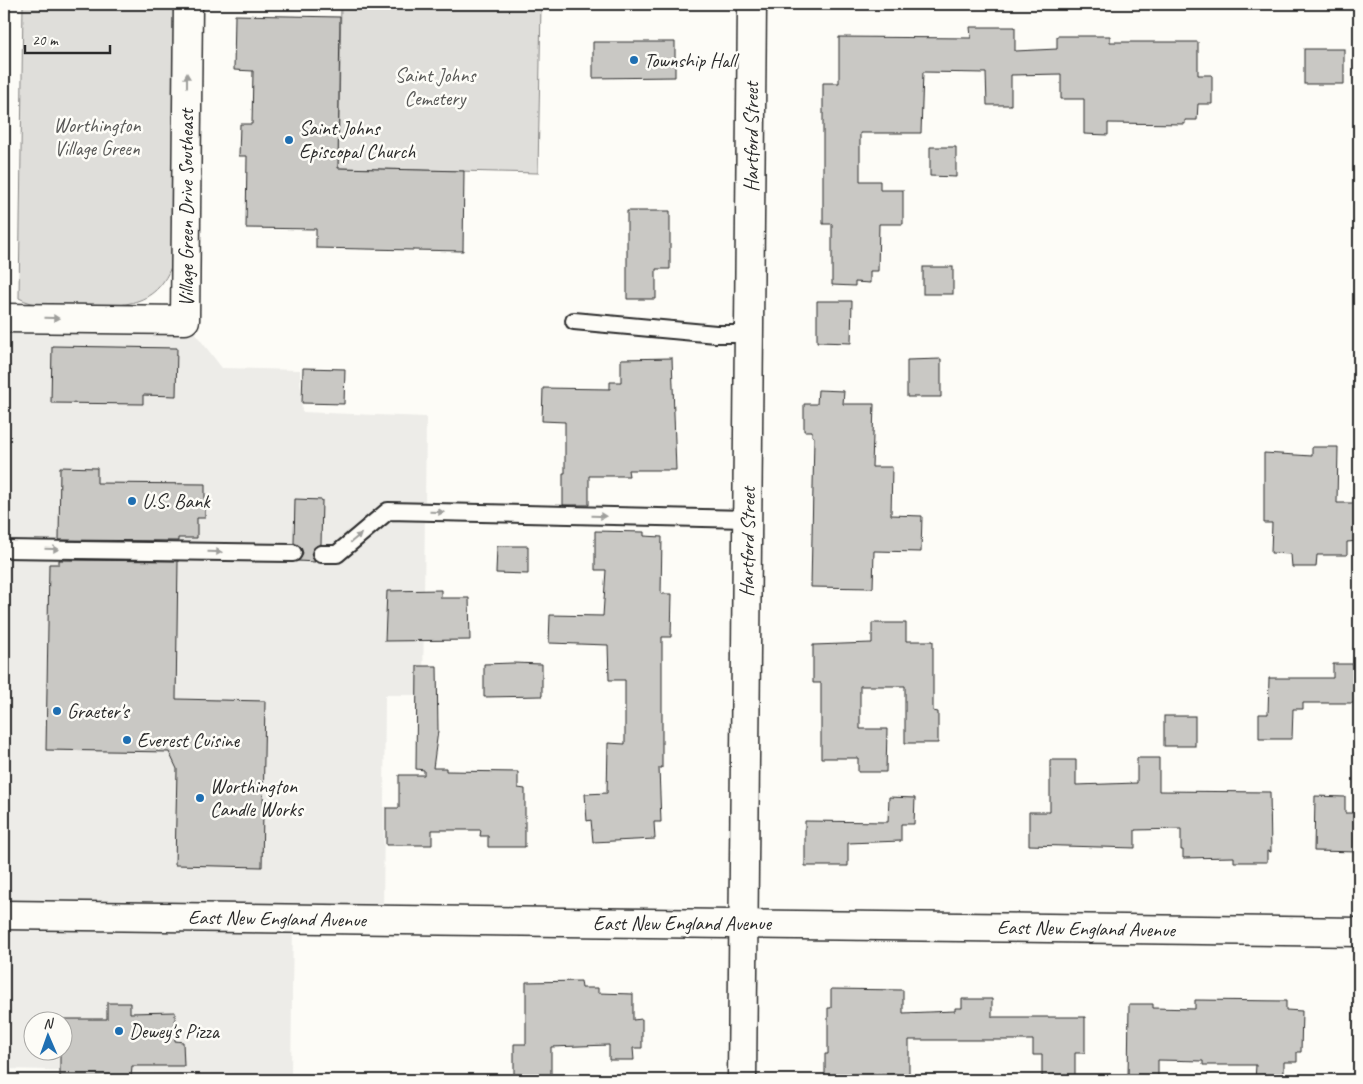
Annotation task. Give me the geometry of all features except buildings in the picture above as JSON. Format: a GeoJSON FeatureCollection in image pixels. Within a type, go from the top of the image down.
{"type":"FeatureCollection","features":[{"type":"Feature","properties":{"kind":"street","name":"Village Green Drive Southeast"},"geometry":{"type":"LineString","coordinates":[[4,318],[186,320],[188,4]]}},
{"type":"Feature","properties":{"kind":"street","name":"Hartford Street"},"geometry":{"type":"LineString","coordinates":[[742,1080],[752,4]]}},
{"type":"Feature","properties":{"kind":"street","name":"East New England Avenue"},"geometry":{"type":"LineString","coordinates":[[4,915],[1359,932]]}},
{"type":"Feature","properties":{"kind":"lane"},"geometry":{"type":"LineString","coordinates":[[574,321],[716,334],[749,334]]}},
{"type":"Feature","properties":{"kind":"lane"},"geometry":{"type":"LineString","coordinates":[[321,554],[337,554],[388,511],[748,519]]}},
{"type":"Feature","properties":{"kind":"lane"},"geometry":{"type":"LineString","coordinates":[[4,549],[294,553]]}},
{"type":"Feature","properties":{"kind":"shaded area"},"geometry":{"type":"Polygon","coordinates":[[[4,318],[185,320],[222,368],[300,370],[302,412],[426,417],[423,695],[385,695],[383,920],[293,919],[291,1075],[4,1069],[4,318]]]}},
{"type":"Feature","properties":{"kind":"green space","name":"Worthington Village Green"},"geometry":{"type":"Polygon","coordinates":[[[23,4],[177,4],[173,261],[166,278],[156,290],[145,298],[118,305],[103,306],[44,305],[31,303],[19,298],[23,4]]]}},
{"type":"Feature","properties":{"kind":"green space","name":"Saint Johns Cemetery"},"geometry":{"type":"Polygon","coordinates":[[[341,4],[541,4],[538,173],[338,168],[341,4]]]}},
{"type":"Feature","properties":{"kind":"place","name":"Township Hall"},"geometry":{"type":"Point","coordinates":[634,60]}},
{"type":"Feature","properties":{"kind":"place","name":"Saint Johns Episcopal Church"},"geometry":{"type":"Point","coordinates":[289,140]}},
{"type":"Feature","properties":{"kind":"place","name":"U.S. Bank"},"geometry":{"type":"Point","coordinates":[132,501]}},
{"type":"Feature","properties":{"kind":"place","name":"Graeter's"},"geometry":{"type":"Point","coordinates":[57,711]}},
{"type":"Feature","properties":{"kind":"place","name":"Everest Cuisine"},"geometry":{"type":"Point","coordinates":[127,740]}},
{"type":"Feature","properties":{"kind":"place","name":"Worthington Candle Works"},"geometry":{"type":"Point","coordinates":[200,798]}},
{"type":"Feature","properties":{"kind":"place","name":"Dewey's Pizza"},"geometry":{"type":"Point","coordinates":[119,1031]}}]}
